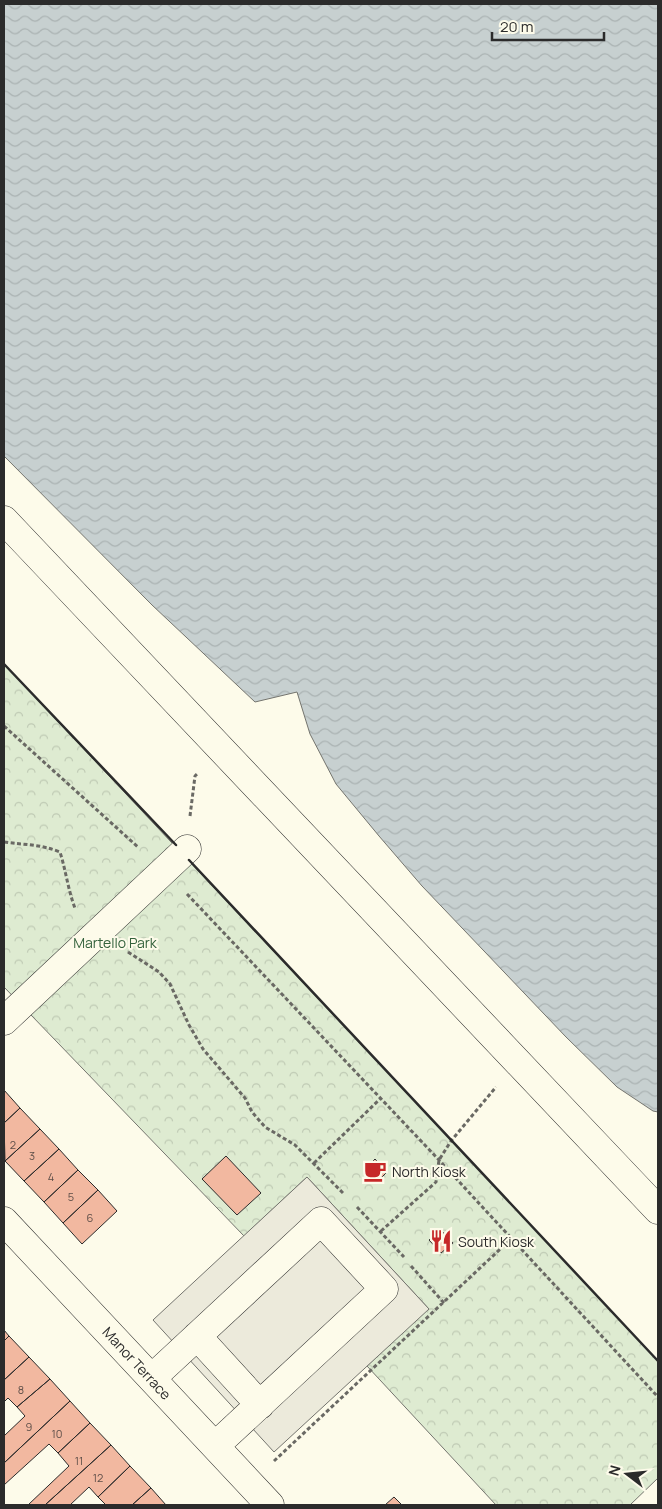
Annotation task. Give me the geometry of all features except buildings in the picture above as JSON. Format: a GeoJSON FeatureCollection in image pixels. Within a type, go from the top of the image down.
{"type":"FeatureCollection","features":[{"type":"Feature","properties":{"kind":"street"},"geometry":{"type":"LineString","coordinates":[[4,520],[658,1210]]}},
{"type":"Feature","properties":{"kind":"street"},"geometry":{"type":"LineString","coordinates":[[4,1021],[93,935],[187,849]]}},
{"type":"Feature","properties":{"kind":"street","name":"Manor Terrace"},"geometry":{"type":"LineString","coordinates":[[4,1221],[270,1505]]}},
{"type":"Feature","properties":{"kind":"street"},"geometry":{"type":"LineString","coordinates":[[152,1378],[321,1221],[384,1289],[215,1446]]}},
{"type":"Feature","properties":{"kind":"street"},"geometry":{"type":"LineString","coordinates":[[197,1336],[260,1405]]}},
{"type":"Feature","properties":{"kind":"path"},"geometry":{"type":"LineString","coordinates":[[4,726],[164,870],[439,1160],[658,1397]]}},
{"type":"Feature","properties":{"kind":"path"},"geometry":{"type":"LineString","coordinates":[[187,849],[194,776],[223,750]]}},
{"type":"Feature","properties":{"kind":"path"},"geometry":{"type":"LineString","coordinates":[[4,842],[23,845],[37,844],[60,852],[65,867],[70,896],[81,922],[93,935],[134,955],[159,972],[170,984],[189,1025],[203,1049],[245,1098],[252,1112],[265,1127],[295,1145],[347,1197]]}},
{"type":"Feature","properties":{"kind":"path"},"geometry":{"type":"LineString","coordinates":[[353,1256],[436,1182],[439,1160],[451,1141],[518,1062]]}},
{"type":"Feature","properties":{"kind":"path"},"geometry":{"type":"LineString","coordinates":[[314,1163],[380,1098]]}},
{"type":"Feature","properties":{"kind":"path"},"geometry":{"type":"LineString","coordinates":[[354,1204],[381,1231],[444,1303]]}},
{"type":"Feature","properties":{"kind":"path"},"geometry":{"type":"LineString","coordinates":[[250,1484],[512,1238]]}},
{"type":"Feature","properties":{"kind":"green space","name":"Martello Park"},"geometry":{"type":"Polygon","coordinates":[[[4,664],[658,1361],[658,1478],[630,1505],[496,1505],[367,1366],[428,1308],[307,1177],[244,1236],[4,987],[4,664]]]}},
{"type":"Feature","properties":{"kind":"shaded area"},"geometry":{"type":"Polygon","coordinates":[[[307,1177],[429,1309],[274,1452],[153,1320],[307,1177]]]}},
{"type":"Feature","properties":{"kind":"water"},"geometry":{"type":"Polygon","coordinates":[[[4,4],[658,4],[658,1112],[653,1111],[617,1087],[566,1037],[422,886],[379,836],[336,784],[310,734],[297,692],[255,702],[152,605],[4,456],[4,4]]]}},
{"type":"Feature","properties":{"kind":"wall"},"geometry":{"type":"LineString","coordinates":[[4,664],[176,845]]}},
{"type":"Feature","properties":{"kind":"wall"},"geometry":{"type":"LineString","coordinates":[[189,860],[658,1361]]}},
{"type":"Feature","properties":{"kind":"place","name":"North Kiosk"},"geometry":{"type":"Point","coordinates":[375,1171]}},
{"type":"Feature","properties":{"kind":"place","name":"South Kiosk"},"geometry":{"type":"Point","coordinates":[441,1241]}}]}
